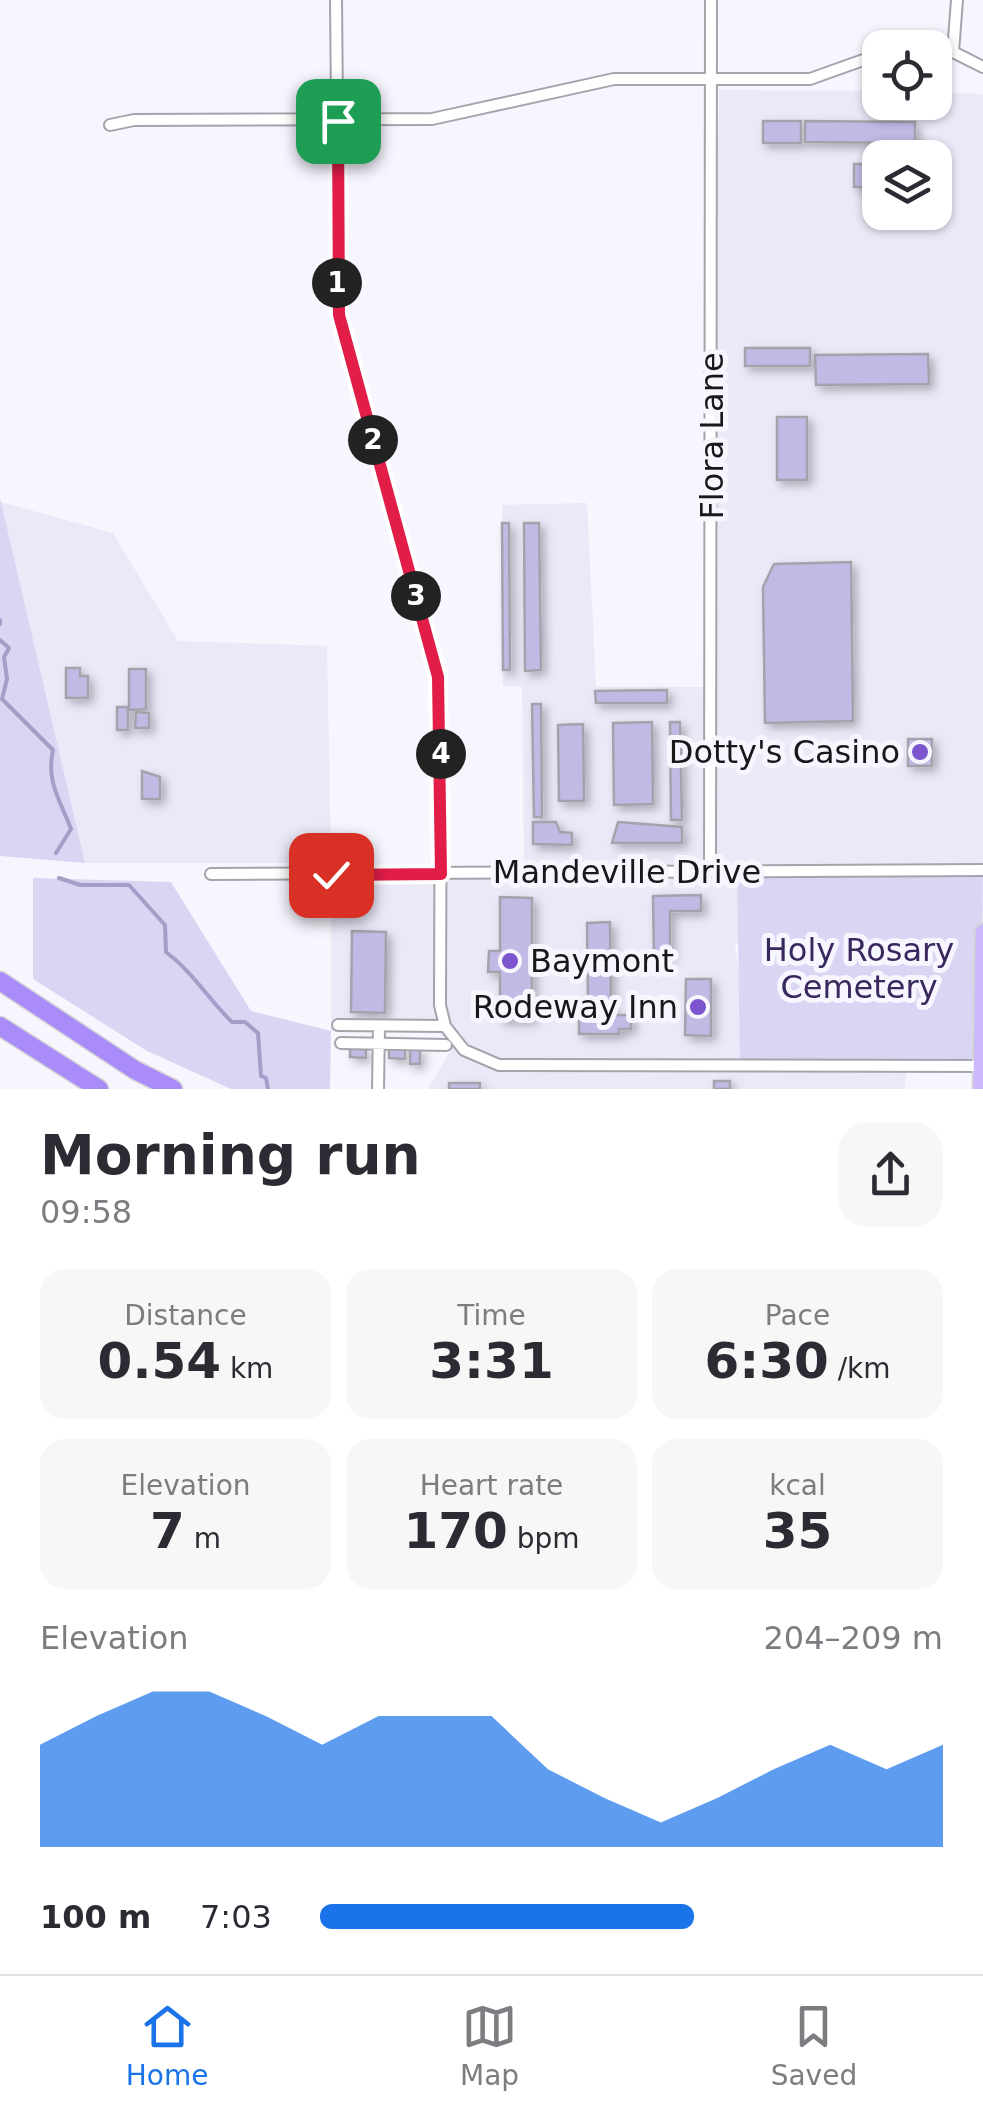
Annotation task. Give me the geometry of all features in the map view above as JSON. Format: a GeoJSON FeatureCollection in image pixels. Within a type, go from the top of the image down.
{"type":"FeatureCollection","features":[{"type":"Feature","properties":{"kind":"highway"},"geometry":{"type":"LineString","coordinates":[[0,981],[135,1070],[174,1089]]}},
{"type":"Feature","properties":{"kind":"highway"},"geometry":{"type":"LineString","coordinates":[[0,1026],[98,1089]]}},
{"type":"Feature","properties":{"kind":"main road"},"geometry":{"type":"LineString","coordinates":[[981,1089],[983,932]]}},
{"type":"Feature","properties":{"kind":"street"},"geometry":{"type":"LineString","coordinates":[[336,0],[339,315],[438,677],[440,1006],[445,1026],[464,1050],[499,1066],[982,1066]]}},
{"type":"Feature","properties":{"kind":"street","name":"Flora Lane"},"geometry":{"type":"LineString","coordinates":[[710,872],[712,0]]}},
{"type":"Feature","properties":{"kind":"street"},"geometry":{"type":"LineString","coordinates":[[957,0],[953,52],[983,67]]}},
{"type":"Feature","properties":{"kind":"street"},"geometry":{"type":"LineString","coordinates":[[110,125],[134,120],[432,120],[614,79],[810,80],[862,61]]}},
{"type":"Feature","properties":{"kind":"street","name":"Mandeville Drive"},"geometry":{"type":"LineString","coordinates":[[210,874],[983,870]]}},
{"type":"Feature","properties":{"kind":"street"},"geometry":{"type":"LineString","coordinates":[[338,1025],[445,1026]]}},
{"type":"Feature","properties":{"kind":"street"},"geometry":{"type":"LineString","coordinates":[[378,1089],[379,1026]]}},
{"type":"Feature","properties":{"kind":"street"},"geometry":{"type":"LineString","coordinates":[[341,1043],[446,1045]]}},
{"type":"Feature","properties":{"kind":"shaded area"},"geometry":{"type":"Polygon","coordinates":[[[719,90],[862,91],[862,120],[952,120],[952,93],[983,94],[983,870],[735,944],[739,974],[908,1066],[904,1089],[428,1089],[452,1048],[438,1032],[331,1031],[331,875],[524,872],[522,687],[503,686],[502,505],[587,503],[596,687],[711,687],[719,90]]]}},
{"type":"Feature","properties":{"kind":"shaded area"},"geometry":{"type":"Polygon","coordinates":[[[1,502],[113,533],[178,641],[327,646],[331,863],[85,863],[1,502]]]}},
{"type":"Feature","properties":{"kind":"green space"},"geometry":{"type":"Polygon","coordinates":[[[0,498],[1,502],[85,863],[0,856],[0,498]]]}},
{"type":"Feature","properties":{"kind":"green space","name":"Holy Rosary Cemetery"},"geometry":{"type":"Polygon","coordinates":[[[983,870],[981,1066],[740,1066],[737,871],[983,870]]]}},
{"type":"Feature","properties":{"kind":"green space"},"geometry":{"type":"Polygon","coordinates":[[[33,878],[171,882],[251,1011],[331,1031],[330,1089],[231,1089],[147,1051],[33,979],[33,878]]]}},
{"type":"Feature","properties":{"kind":"building"},"geometry":{"type":"Polygon","coordinates":[[[763,121],[801,121],[801,143],[763,143],[763,121]]]}},
{"type":"Feature","properties":{"kind":"building"},"geometry":{"type":"Polygon","coordinates":[[[805,121],[915,122],[915,140],[805,142],[805,121]]]}},
{"type":"Feature","properties":{"kind":"building"},"geometry":{"type":"Polygon","coordinates":[[[854,164],[862,164],[862,187],[854,187],[854,164]]]}},
{"type":"Feature","properties":{"kind":"building"},"geometry":{"type":"Polygon","coordinates":[[[745,348],[810,348],[810,366],[745,366],[745,348]]]}},
{"type":"Feature","properties":{"kind":"building"},"geometry":{"type":"Polygon","coordinates":[[[928,354],[929,384],[816,385],[815,355],[928,354]]]}},
{"type":"Feature","properties":{"kind":"building"},"geometry":{"type":"Polygon","coordinates":[[[777,417],[807,417],[807,480],[777,480],[777,417]]]}},
{"type":"Feature","properties":{"kind":"building"},"geometry":{"type":"Polygon","coordinates":[[[502,523],[509,523],[510,670],[503,670],[502,523]]]}},
{"type":"Feature","properties":{"kind":"building"},"geometry":{"type":"Polygon","coordinates":[[[524,523],[539,523],[541,670],[525,671],[524,523]]]}},
{"type":"Feature","properties":{"kind":"building"},"geometry":{"type":"Polygon","coordinates":[[[851,562],[853,721],[765,723],[763,587],[774,564],[851,562]]]}},
{"type":"Feature","properties":{"kind":"building"},"geometry":{"type":"Polygon","coordinates":[[[66,668],[80,668],[80,676],[88,676],[88,698],[66,698],[66,668]]]}},
{"type":"Feature","properties":{"kind":"building"},"geometry":{"type":"Polygon","coordinates":[[[129,669],[146,669],[146,709],[129,710],[129,669]]]}},
{"type":"Feature","properties":{"kind":"building"},"geometry":{"type":"Polygon","coordinates":[[[667,690],[667,703],[596,703],[595,691],[667,690]]]}},
{"type":"Feature","properties":{"kind":"building"},"geometry":{"type":"Polygon","coordinates":[[[532,704],[541,704],[542,817],[534,817],[532,704]]]}},
{"type":"Feature","properties":{"kind":"building"},"geometry":{"type":"Polygon","coordinates":[[[117,707],[128,707],[128,730],[117,730],[117,707]]]}},
{"type":"Feature","properties":{"kind":"building"},"geometry":{"type":"Polygon","coordinates":[[[136,712],[149,713],[149,728],[135,728],[136,712]]]}},
{"type":"Feature","properties":{"kind":"building"},"geometry":{"type":"Polygon","coordinates":[[[652,722],[653,804],[614,805],[613,723],[652,722]]]}},
{"type":"Feature","properties":{"kind":"building"},"geometry":{"type":"Polygon","coordinates":[[[670,722],[680,722],[682,820],[671,820],[670,722]]]}},
{"type":"Feature","properties":{"kind":"building"},"geometry":{"type":"Polygon","coordinates":[[[583,724],[584,801],[559,801],[558,725],[583,724]]]}},
{"type":"Feature","properties":{"kind":"building","name":"Dotty's Casino"},"geometry":{"type":"Polygon","coordinates":[[[908,739],[932,739],[932,766],[908,766],[908,739]]]}},
{"type":"Feature","properties":{"kind":"building"},"geometry":{"type":"Polygon","coordinates":[[[142,771],[160,777],[160,799],[142,799],[142,771]]]}},
{"type":"Feature","properties":{"kind":"building"},"geometry":{"type":"Polygon","coordinates":[[[533,822],[556,822],[560,832],[572,833],[572,845],[533,844],[533,822]]]}},
{"type":"Feature","properties":{"kind":"building"},"geometry":{"type":"Polygon","coordinates":[[[618,822],[682,827],[682,843],[612,843],[618,822]]]}},
{"type":"Feature","properties":{"kind":"building"},"geometry":{"type":"Polygon","coordinates":[[[701,895],[701,911],[670,911],[670,957],[654,957],[653,896],[701,895]]]}},
{"type":"Feature","properties":{"kind":"building","name":"Baymont"},"geometry":{"type":"Polygon","coordinates":[[[500,897],[532,898],[532,1019],[500,1019],[500,972],[488,972],[489,951],[500,951],[500,897]]]}},
{"type":"Feature","properties":{"kind":"building"},"geometry":{"type":"Polygon","coordinates":[[[610,922],[611,1010],[616,1015],[631,1015],[631,1029],[619,1029],[619,1034],[579,1034],[579,1000],[588,1000],[587,923],[610,922]]]}},
{"type":"Feature","properties":{"kind":"building"},"geometry":{"type":"Polygon","coordinates":[[[352,931],[386,932],[385,1013],[351,1012],[352,931]]]}},
{"type":"Feature","properties":{"kind":"building","name":"Rodeway Inn"},"geometry":{"type":"Polygon","coordinates":[[[686,979],[711,979],[711,1036],[685,1035],[686,979]]]}},
{"type":"Feature","properties":{"kind":"building"},"geometry":{"type":"Polygon","coordinates":[[[350,1048],[366,1049],[366,1058],[350,1057],[350,1048]]]}},
{"type":"Feature","properties":{"kind":"building"},"geometry":{"type":"Polygon","coordinates":[[[389,1049],[405,1049],[405,1059],[389,1058],[389,1049]]]}},
{"type":"Feature","properties":{"kind":"building"},"geometry":{"type":"Polygon","coordinates":[[[410,1049],[420,1049],[420,1064],[410,1064],[410,1049]]]}},
{"type":"Feature","properties":{"kind":"building"},"geometry":{"type":"Polygon","coordinates":[[[714,1081],[730,1081],[730,1089],[714,1089],[714,1081]]]}},
{"type":"Feature","properties":{"kind":"building"},"geometry":{"type":"Polygon","coordinates":[[[449,1083],[480,1083],[480,1089],[449,1089],[449,1083]]]}},
{"type":"Feature","properties":{"kind":"waterway"},"geometry":{"type":"LineString","coordinates":[[0,640],[9,648],[4,657],[7,679],[2,699],[53,750],[53,781],[71,829],[56,853]]}},
{"type":"Feature","properties":{"kind":"waterway"},"geometry":{"type":"LineString","coordinates":[[59,878],[80,885],[129,885],[165,925],[166,952],[232,1022],[245,1022],[258,1033],[261,1076],[266,1078],[268,1089]]}},
{"type":"Feature","properties":{"kind":"place","name":"Dotty's Casino"},"geometry":{"type":"Point","coordinates":[920,752]}},
{"type":"Feature","properties":{"kind":"place","name":"Baymont"},"geometry":{"type":"Point","coordinates":[510,961]}},
{"type":"Feature","properties":{"kind":"place","name":"Rodeway Inn"},"geometry":{"type":"Point","coordinates":[698,1007]}},
{"type":"Feature","properties":{"kind":"route"},"geometry":{"type":"LineString","coordinates":[[331,875],[441,874],[438,677],[339,315],[338,121]]}}]}
